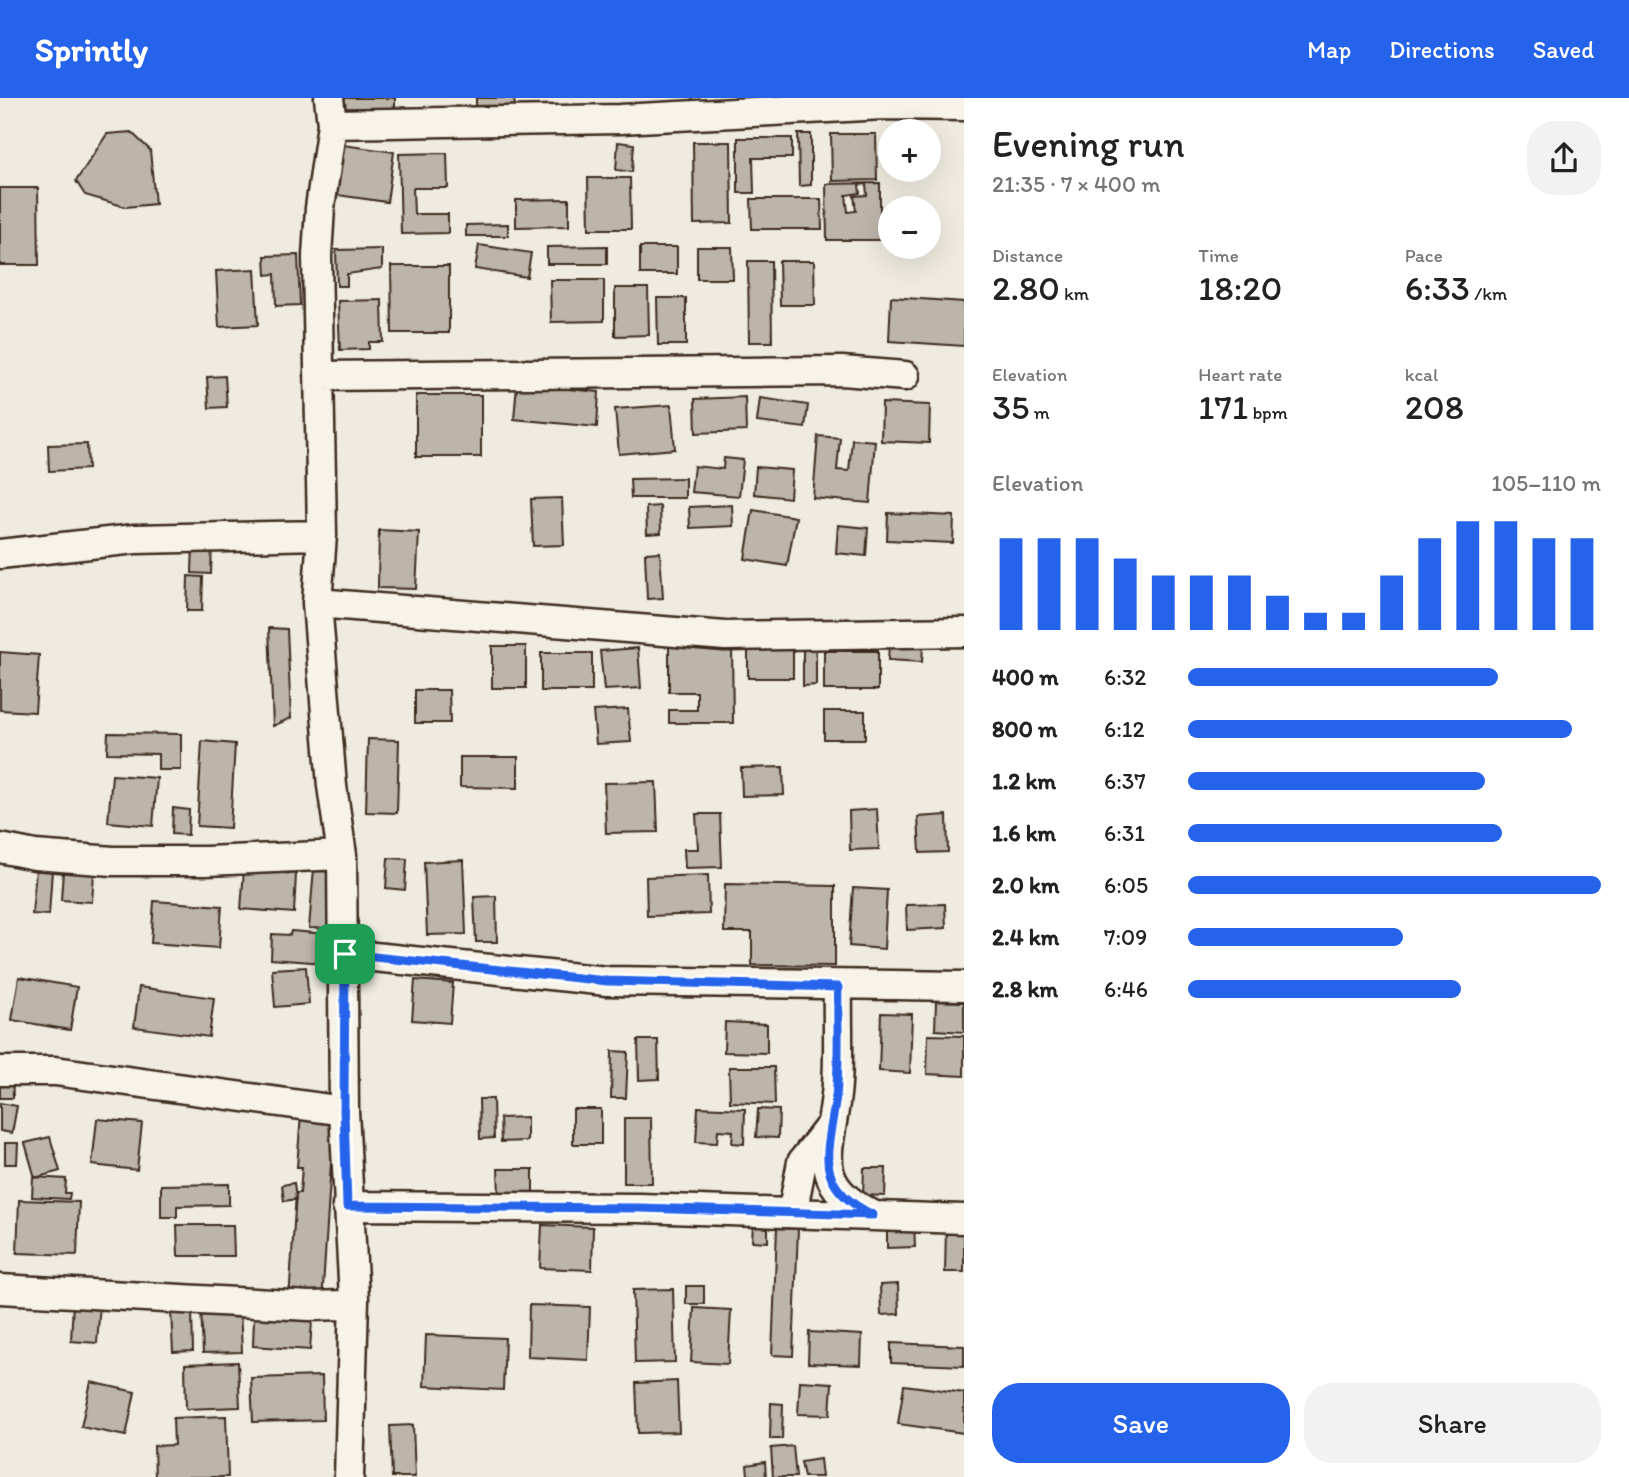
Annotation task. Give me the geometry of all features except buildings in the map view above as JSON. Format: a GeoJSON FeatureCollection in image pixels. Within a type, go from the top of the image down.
{"type":"FeatureCollection","features":[{"type":"Feature","properties":{"kind":"street"},"geometry":{"type":"LineString","coordinates":[[349,1477],[354,1300],[344,1111],[345,954],[342,855],[332,786],[317,603],[322,535],[317,256],[331,111],[620,119],[883,105],[964,106]]}},
{"type":"Feature","properties":{"kind":"street"},"geometry":{"type":"LineString","coordinates":[[321,376],[842,371],[905,376]]}},
{"type":"Feature","properties":{"kind":"street"},"geometry":{"type":"LineString","coordinates":[[0,554],[135,539],[322,535]]}},
{"type":"Feature","properties":{"kind":"street"},"geometry":{"type":"LineString","coordinates":[[317,603],[725,636],[964,632]]}},
{"type":"Feature","properties":{"kind":"street"},"geometry":{"type":"LineString","coordinates":[[0,848],[35,855],[113,861],[206,861],[342,855]]}},
{"type":"Feature","properties":{"kind":"street"},"geometry":{"type":"LineString","coordinates":[[345,954],[607,981],[838,987],[964,986]]}},
{"type":"Feature","properties":{"kind":"street"},"geometry":{"type":"LineString","coordinates":[[838,987],[836,1094],[826,1154],[828,1174],[850,1204],[873,1215]]}},
{"type":"Feature","properties":{"kind":"street"},"geometry":{"type":"LineString","coordinates":[[0,1071],[55,1071],[344,1111]]}},
{"type":"Feature","properties":{"kind":"street"},"geometry":{"type":"LineString","coordinates":[[797,1212],[793,1209],[802,1162],[830,1126]]}},
{"type":"Feature","properties":{"kind":"street"},"geometry":{"type":"LineString","coordinates":[[347,1206],[797,1212],[964,1219]]}},
{"type":"Feature","properties":{"kind":"street"},"geometry":{"type":"LineString","coordinates":[[0,1289],[309,1306],[344,1305],[354,1300]]}},
{"type":"Feature","properties":{"kind":"route"},"geometry":{"type":"LineString","coordinates":[[345,954],[607,981],[838,987],[836,1094],[827,1142],[826,1165],[835,1187],[850,1204],[873,1215],[640,1208],[347,1206],[344,1111],[345,954]]}}]}
